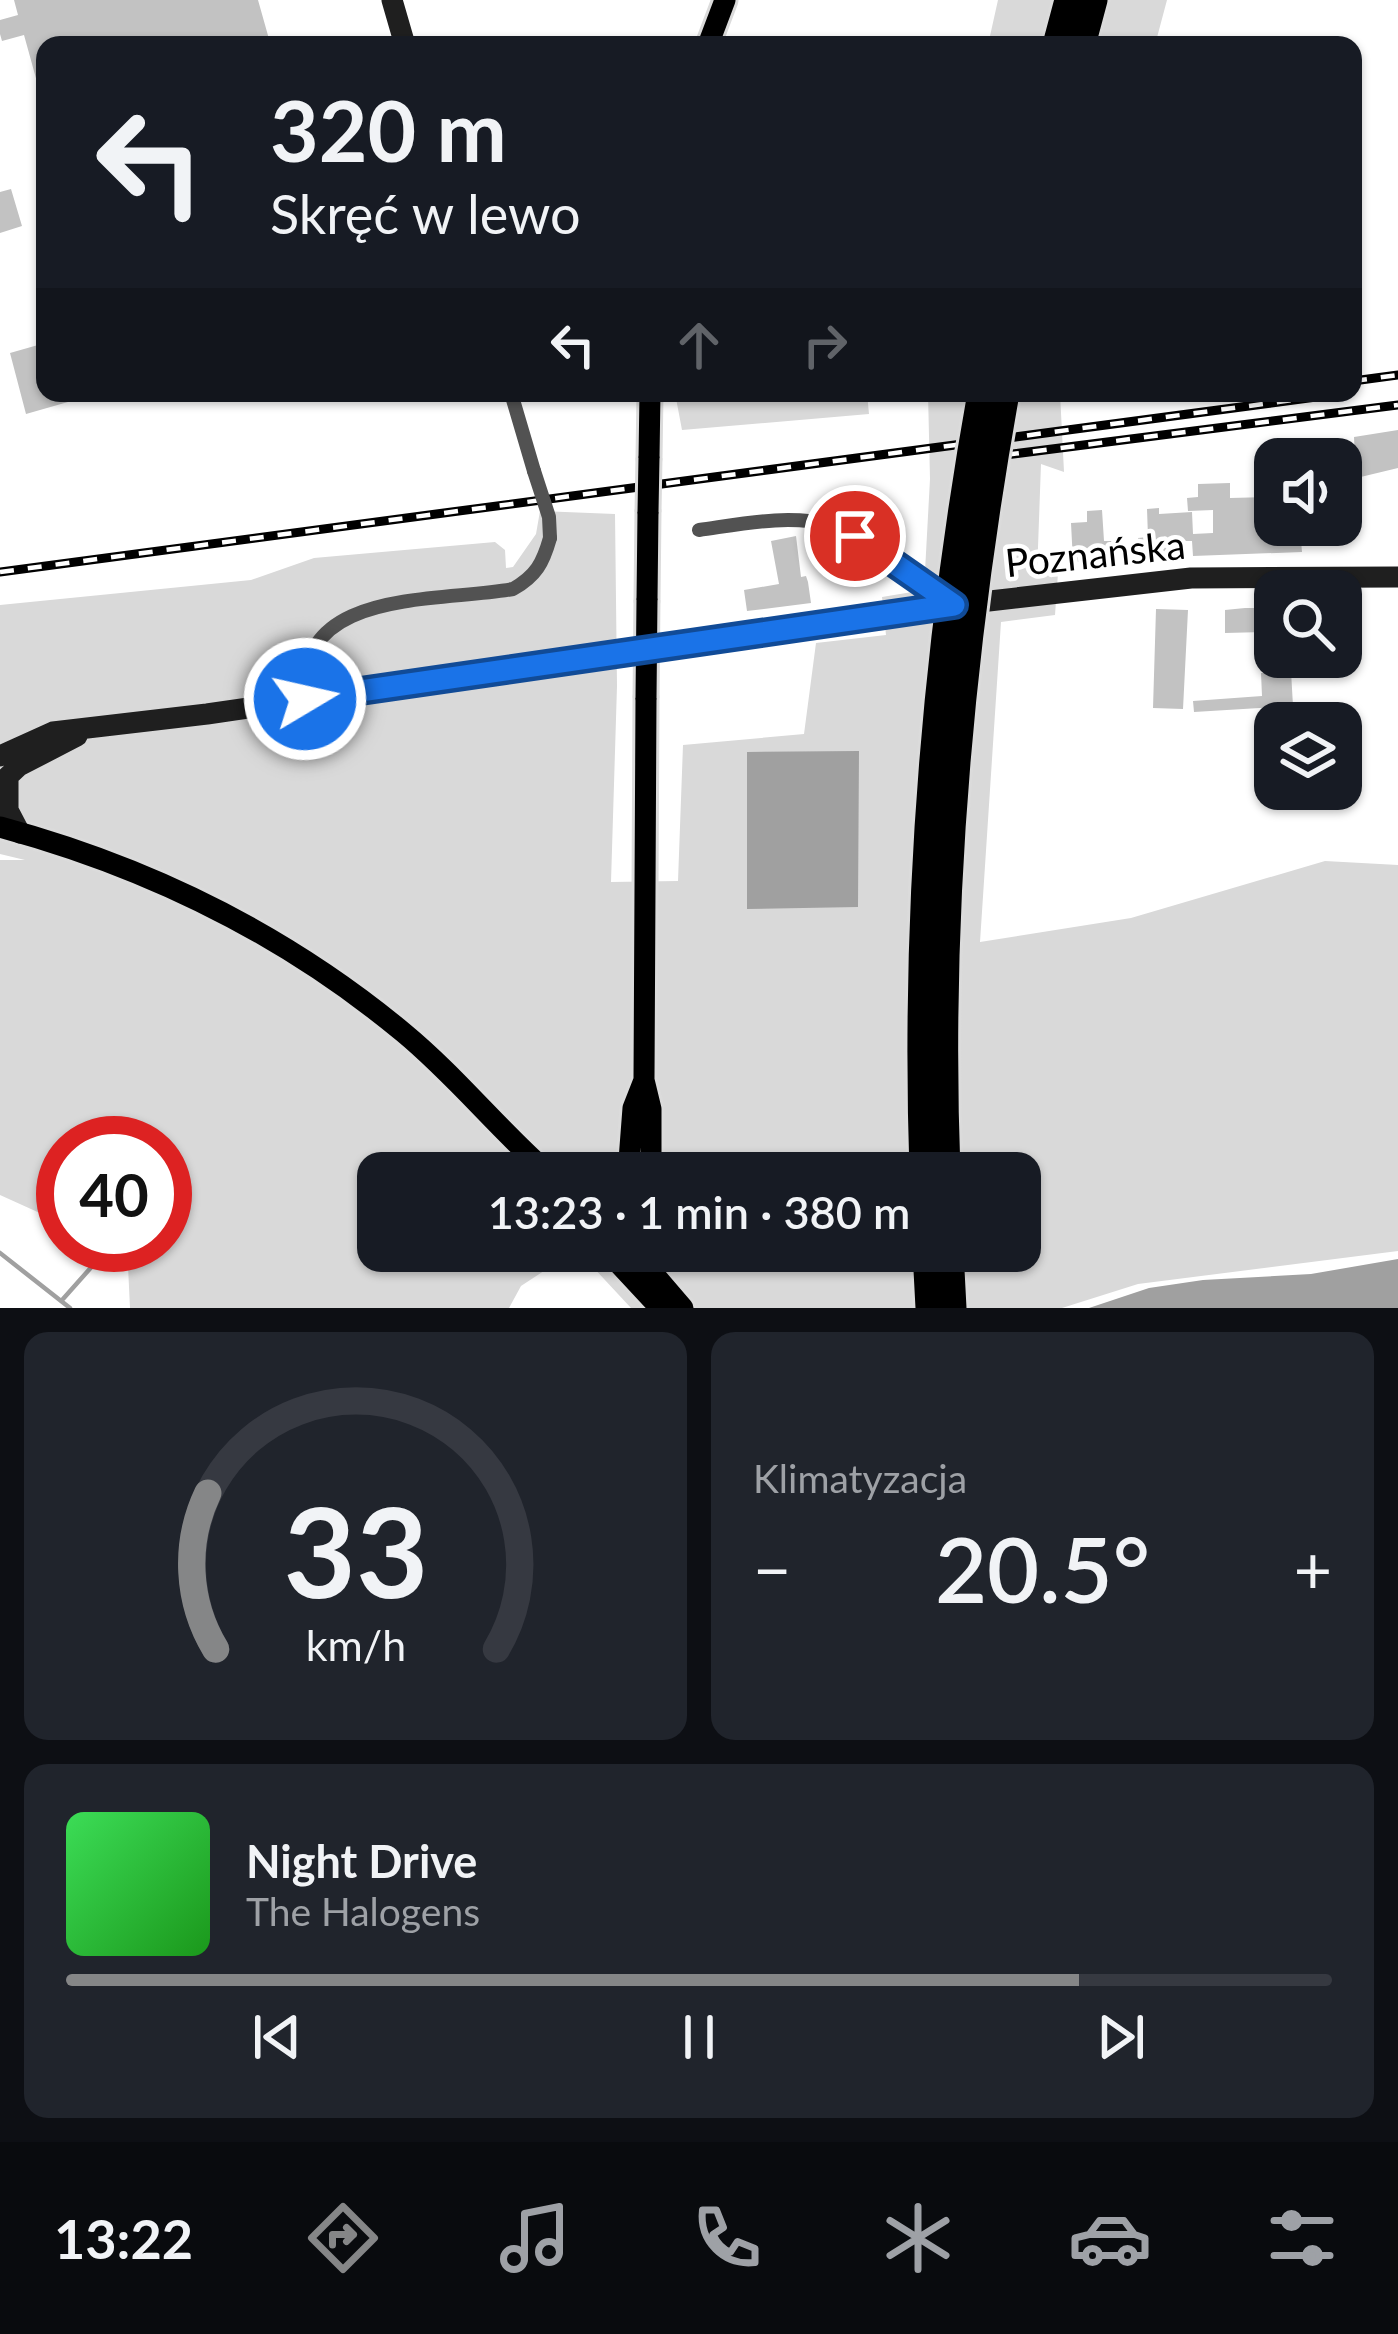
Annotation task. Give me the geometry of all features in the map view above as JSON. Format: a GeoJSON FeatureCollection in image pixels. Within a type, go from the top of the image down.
{"type":"FeatureCollection","features":[{"type":"Feature","properties":{"kind":"highway"},"geometry":{"type":"LineString","coordinates":[[1058,36],[1068,0]]}},
{"type":"Feature","properties":{"kind":"highway"},"geometry":{"type":"LineString","coordinates":[[1084,36],[1094,0]]}},
{"type":"Feature","properties":{"kind":"highway"},"geometry":{"type":"LineString","coordinates":[[923,1152],[922,1017],[930,816],[948,623],[980,402]]}},
{"type":"Feature","properties":{"kind":"highway"},"geometry":{"type":"LineString","coordinates":[[947,1152],[946,1020],[961,727],[1005,402]]}},
{"type":"Feature","properties":{"kind":"highway"},"geometry":{"type":"LineString","coordinates":[[927,1272],[929,1308]]}},
{"type":"Feature","properties":{"kind":"highway"},"geometry":{"type":"LineString","coordinates":[[951,1272],[953,1308]]}},
{"type":"Feature","properties":{"kind":"main road"},"geometry":{"type":"LineString","coordinates":[[711,36],[725,0]]}},
{"type":"Feature","properties":{"kind":"main road"},"geometry":{"type":"LineString","coordinates":[[650,402],[644,1080],[652,1109],[651,1152]]}},
{"type":"Feature","properties":{"kind":"main road"},"geometry":{"type":"LineString","coordinates":[[10,830],[172,887],[316,968],[407,1035],[526,1152]]}},
{"type":"Feature","properties":{"kind":"main road"},"geometry":{"type":"LineString","coordinates":[[630,1152],[633,1108],[644,1080]]}},
{"type":"Feature","properties":{"kind":"main road"},"geometry":{"type":"LineString","coordinates":[[627,1272],[660,1308]]}},
{"type":"Feature","properties":{"kind":"main road"},"geometry":{"type":"LineString","coordinates":[[653,1272],[682,1308]]}},
{"type":"Feature","properties":{"kind":"main road"},"geometry":{"type":"LineString","coordinates":[[664,1272],[666,1286]]}},
{"type":"Feature","properties":{"kind":"street"},"geometry":{"type":"LineString","coordinates":[[392,0],[402,36]]}},
{"type":"Feature","properties":{"kind":"street"},"geometry":{"type":"LineString","coordinates":[[305,699],[306,668],[314,646],[331,624],[363,609],[513,589],[531,579],[543,562],[550,538],[549,517],[514,402]]}},
{"type":"Feature","properties":{"kind":"street"},"geometry":{"type":"LineString","coordinates":[[699,530],[769,520],[836,526],[954,605]]}},
{"type":"Feature","properties":{"kind":"street","name":"Poznańska"},"geometry":{"type":"LineString","coordinates":[[3,772],[12,742],[53,732],[954,605],[1191,578],[1398,577]]}},
{"type":"Feature","properties":{"kind":"street","name":"Poznańska"},"geometry":{"type":"LineString","coordinates":[[3,772],[88,730]]}},
{"type":"Feature","properties":{"kind":"street"},"geometry":{"type":"LineString","coordinates":[[3,772],[10,830]]}},
{"type":"Feature","properties":{"kind":"shaded area"},"geometry":{"type":"Polygon","coordinates":[[[998,0],[1167,0],[1157,36],[990,36],[998,0]]]}},
{"type":"Feature","properties":{"kind":"shaded area"},"geometry":{"type":"Polygon","coordinates":[[[677,402],[868,402],[869,414],[682,430],[677,402]]]}},
{"type":"Feature","properties":{"kind":"shaded area"},"geometry":{"type":"Polygon","coordinates":[[[928,402],[1060,402],[1064,472],[1041,464],[1037,575],[1058,573],[1055,615],[1001,622],[980,942],[1131,918],[1325,861],[1398,865],[1398,1251],[1138,1284],[1062,1308],[631,1308],[598,1272],[1041,1272],[1041,1152],[357,1152],[357,1272],[542,1272],[521,1286],[509,1308],[130,1308],[128,1272],[192,1272],[192,1116],[36,1116],[36,1211],[0,1195],[0,860],[25,860],[0,854],[0,605],[251,580],[314,558],[495,542],[505,550],[506,568],[513,567],[536,534],[540,511],[615,514],[617,686],[611,882],[678,881],[683,745],[804,734],[816,643],[886,635],[882,597],[924,590],[928,402]]]}},
{"type":"Feature","properties":{"kind":"shaded area"},"geometry":{"type":"Polygon","coordinates":[[[859,751],[858,907],[747,909],[747,752],[859,751]]]}},
{"type":"Feature","properties":{"kind":"shaded area"},"geometry":{"type":"Polygon","coordinates":[[[1398,1259],[1398,1308],[1089,1308],[1149,1288],[1311,1274],[1398,1259]]]}},
{"type":"Feature","properties":{"kind":"building"},"geometry":{"type":"Polygon","coordinates":[[[14,0],[258,0],[268,36],[36,36],[36,78],[24,35],[2,41],[0,34],[0,20],[18,15],[14,0]]]}},
{"type":"Feature","properties":{"kind":"building"},"geometry":{"type":"Polygon","coordinates":[[[11,189],[22,226],[0,233],[0,192],[11,189]]]}},
{"type":"Feature","properties":{"kind":"building"},"geometry":{"type":"Polygon","coordinates":[[[36,346],[36,402],[68,402],[26,414],[10,353],[36,346]]]}},
{"type":"Feature","properties":{"kind":"building"},"geometry":{"type":"Polygon","coordinates":[[[1398,430],[1398,468],[1362,477],[1362,438],[1354,437],[1398,430]]]}},
{"type":"Feature","properties":{"kind":"building"},"geometry":{"type":"Polygon","coordinates":[[[1230,483],[1230,498],[1254,497],[1254,546],[1301,546],[1302,552],[1193,556],[1192,541],[1171,541],[1172,557],[1150,562],[1139,559],[1138,538],[1148,537],[1147,509],[1159,508],[1159,514],[1192,512],[1193,534],[1213,533],[1213,510],[1188,511],[1187,498],[1198,497],[1198,484],[1230,483]]]}},
{"type":"Feature","properties":{"kind":"building"},"geometry":{"type":"Polygon","coordinates":[[[1102,510],[1104,541],[1112,541],[1113,561],[1073,562],[1071,523],[1087,522],[1087,511],[1102,510]]]}},
{"type":"Feature","properties":{"kind":"building"},"geometry":{"type":"Polygon","coordinates":[[[796,536],[801,577],[806,576],[811,603],[747,611],[744,590],[779,584],[771,541],[796,536]]]}},
{"type":"Feature","properties":{"kind":"building"},"geometry":{"type":"Polygon","coordinates":[[[1254,608],[1254,632],[1225,633],[1225,610],[1254,608]]]}},
{"type":"Feature","properties":{"kind":"building"},"geometry":{"type":"Polygon","coordinates":[[[1156,609],[1188,610],[1183,709],[1153,708],[1156,609]]]}},
{"type":"Feature","properties":{"kind":"building"},"geometry":{"type":"Polygon","coordinates":[[[1261,678],[1291,678],[1293,702],[1254,702],[1254,708],[1194,712],[1193,701],[1262,696],[1261,678]]]}},
{"type":"Feature","properties":{"kind":"waterway"},"geometry":{"type":"LineString","coordinates":[[0,1253],[70,1308]]}},
{"type":"Feature","properties":{"kind":"waterway"},"geometry":{"type":"LineString","coordinates":[[63,1299],[87,1272]]}},
{"type":"Feature","properties":{"kind":"railway"},"geometry":{"type":"LineString","coordinates":[[1362,380],[1398,375]]}},
{"type":"Feature","properties":{"kind":"railway"},"geometry":{"type":"LineString","coordinates":[[0,572],[1278,402]]}},
{"type":"Feature","properties":{"kind":"railway"},"geometry":{"type":"LineString","coordinates":[[1005,455],[1398,405]]}},
{"type":"Feature","properties":{"kind":"route"},"geometry":{"type":"LineString","coordinates":[[305,699],[954,605],[855,536]]}}]}
